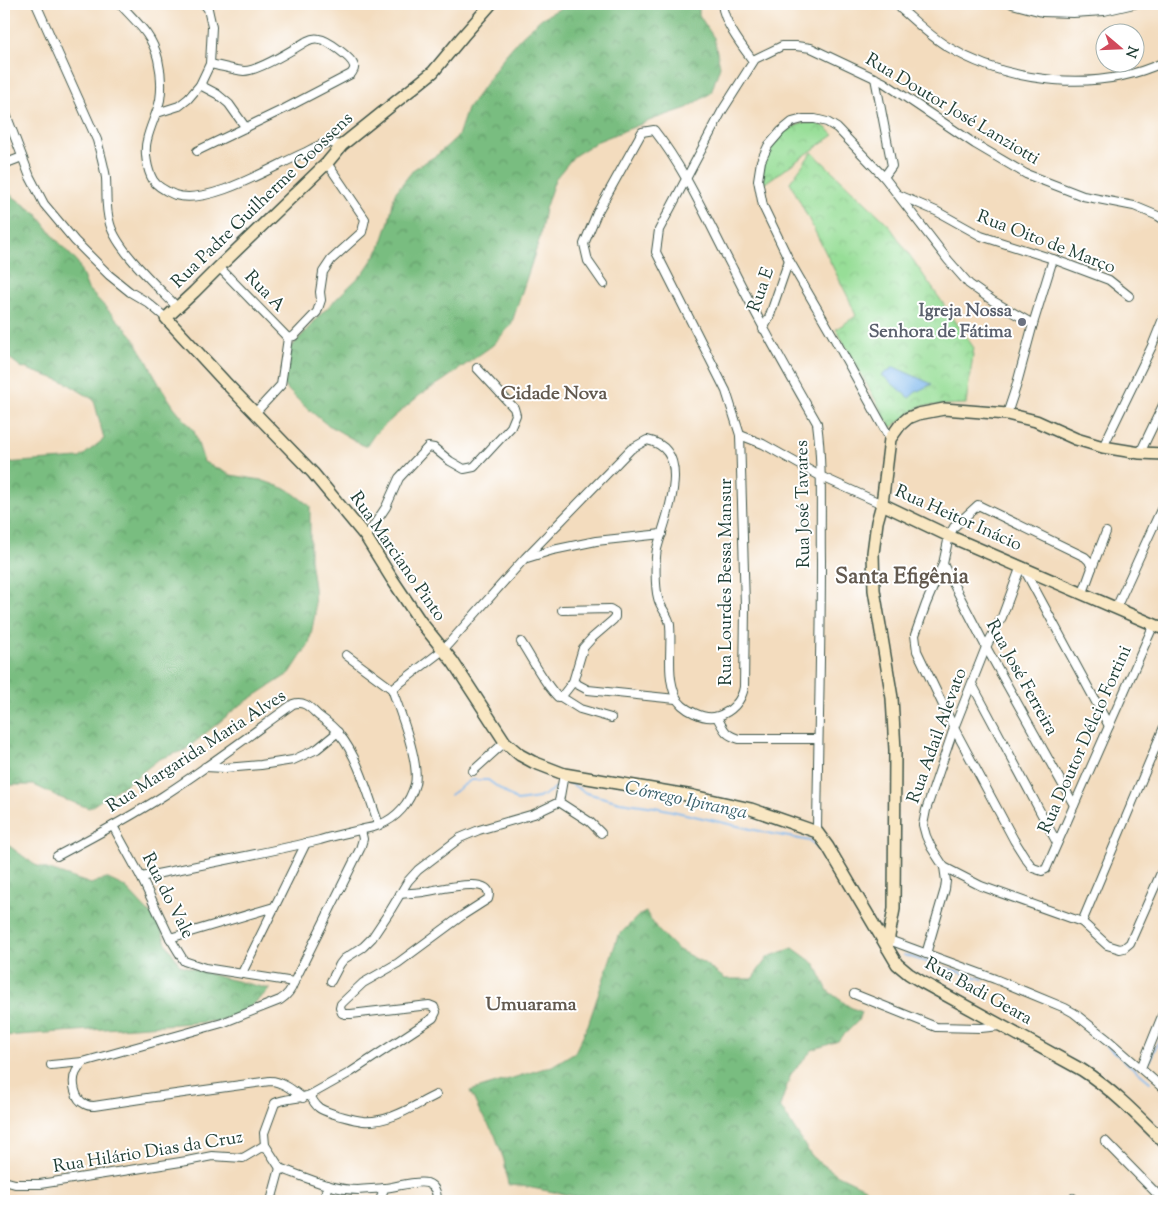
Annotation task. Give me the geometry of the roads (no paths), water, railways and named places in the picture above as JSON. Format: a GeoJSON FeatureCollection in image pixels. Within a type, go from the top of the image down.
{"type":"FeatureCollection","features":[{"type":"Feature","properties":{"kind":"street"},"geometry":{"type":"LineString","coordinates":[[36,4],[97,140],[106,179],[106,206],[110,225],[119,243],[143,272],[177,307]]}},
{"type":"Feature","properties":{"kind":"street"},"geometry":{"type":"LineString","coordinates":[[120,4],[140,24],[154,43],[159,60],[160,98],[157,113],[150,127],[146,143],[149,171],[154,182],[163,190],[175,195],[190,197],[210,194],[251,178],[300,154],[328,143],[342,146]]}},
{"type":"Feature","properties":{"kind":"street"},"geometry":{"type":"LineString","coordinates":[[157,113],[179,106],[188,99],[200,85],[210,64],[212,26],[208,9],[204,4]]}},
{"type":"Feature","properties":{"kind":"street","name":"Rua Padre Guilherme Goossens"},"geometry":{"type":"LineString","coordinates":[[166,318],[327,164],[342,146],[433,72],[492,4]]}},
{"type":"Feature","properties":{"kind":"street"},"geometry":{"type":"LineString","coordinates":[[722,4],[723,11],[739,42],[753,61],[722,111],[659,230],[656,252],[726,391],[740,435]]}},
{"type":"Feature","properties":{"kind":"street"},"geometry":{"type":"LineString","coordinates":[[897,4],[946,47],[971,60],[1030,78],[1064,81],[1097,80],[1149,69],[1164,62]]}},
{"type":"Feature","properties":{"kind":"street"},"geometry":{"type":"LineString","coordinates":[[1012,4],[1042,12],[1073,13],[1104,11],[1134,4]]}},
{"type":"Feature","properties":{"kind":"street"},"geometry":{"type":"LineString","coordinates":[[197,151],[352,74],[354,71],[351,60],[327,41],[319,38],[307,41],[268,63],[250,70],[244,71],[210,64]]}},
{"type":"Feature","properties":{"kind":"street","name":"Rua Doutor José Lanziotti"},"geometry":{"type":"LineString","coordinates":[[753,61],[782,46],[811,48],[882,82],[975,144],[1026,174],[1083,196],[1134,206],[1164,220]]}},
{"type":"Feature","properties":{"kind":"street"},"geometry":{"type":"LineString","coordinates":[[875,78],[892,166],[884,178]]}},
{"type":"Feature","properties":{"kind":"street"},"geometry":{"type":"LineString","coordinates":[[200,85],[217,94],[229,104],[246,128]]}},
{"type":"Feature","properties":{"kind":"street","name":"Rua Marciano Pinto"},"geometry":{"type":"LineString","coordinates":[[4,109],[30,177],[44,204],[75,241],[109,274],[166,318],[313,473],[366,537],[420,622],[453,662],[506,742],[533,762],[564,776],[722,802],[751,809],[817,832]]}},
{"type":"Feature","properties":{"kind":"street"},"geometry":{"type":"LineString","coordinates":[[890,439],[789,260],[763,206],[758,180],[760,161],[768,146],[780,131],[792,122],[803,119],[827,122],[837,128],[884,178],[968,284],[1033,324]]}},
{"type":"Feature","properties":{"kind":"street","name":"Rua José Tavares"},"geometry":{"type":"LineString","coordinates":[[604,284],[588,261],[584,244],[597,213],[642,132],[654,130],[686,179],[763,329],[817,423],[820,476],[821,575],[817,832]]}},
{"type":"Feature","properties":{"kind":"street"},"geometry":{"type":"LineString","coordinates":[[4,164],[22,157]]}},
{"type":"Feature","properties":{"kind":"street"},"geometry":{"type":"LineString","coordinates":[[255,413],[281,385],[288,338],[294,336],[317,312],[321,300],[320,292],[323,272],[331,260],[362,232],[365,219],[327,164]]}},
{"type":"Feature","properties":{"kind":"street","name":"Rua Oito de Março"},"geometry":{"type":"LineString","coordinates":[[897,194],[936,211],[981,236],[1110,280],[1129,296]]}},
{"type":"Feature","properties":{"kind":"street"},"geometry":{"type":"LineString","coordinates":[[1007,414],[1053,259]]}},
{"type":"Feature","properties":{"kind":"street","name":"Rua E"},"geometry":{"type":"LineString","coordinates":[[763,329],[769,318],[789,260]]}},
{"type":"Feature","properties":{"kind":"street","name":"Rua A"},"geometry":{"type":"LineString","coordinates":[[219,267],[288,338]]}},
{"type":"Feature","properties":{"kind":"street"},"geometry":{"type":"LineString","coordinates":[[1102,448],[1152,346],[1164,316]]}},
{"type":"Feature","properties":{"kind":"street"},"geometry":{"type":"LineString","coordinates":[[366,537],[386,507],[399,478],[428,447],[434,448],[450,461],[464,468],[474,467],[511,427],[516,416],[514,408],[478,368]]}},
{"type":"Feature","properties":{"kind":"street"},"geometry":{"type":"LineString","coordinates":[[1140,453],[1164,403]]}},
{"type":"Feature","properties":{"kind":"street"},"geometry":{"type":"LineString","coordinates":[[1164,454],[1102,448],[1076,439],[1036,421],[1007,414],[944,409],[918,414],[908,418],[900,425],[890,439],[882,504],[877,522],[873,553],[874,590],[892,698],[895,750],[894,910],[888,944],[926,954],[996,979],[1065,1008],[1081,1018],[1164,1089]]}},
{"type":"Feature","properties":{"kind":"street","name":"Rua Heitor Inácio"},"geometry":{"type":"LineString","coordinates":[[740,435],[763,444],[820,476],[949,536],[1159,626]]}},
{"type":"Feature","properties":{"kind":"street","name":"Rua Lourdes Bessa Mansur"},"geometry":{"type":"LineString","coordinates":[[717,717],[734,707],[740,700],[744,687],[745,606],[740,435]]}},
{"type":"Feature","properties":{"kind":"street"},"geometry":{"type":"LineString","coordinates":[[392,689],[443,650],[525,558],[631,449],[647,440],[663,447],[673,460],[675,481],[657,550],[656,587],[658,599],[670,624],[672,684],[676,699],[687,710],[710,717],[717,717],[726,734],[739,739],[818,739]]}},
{"type":"Feature","properties":{"kind":"street"},"geometry":{"type":"LineString","coordinates":[[1116,608],[1164,503]]}},
{"type":"Feature","properties":{"kind":"street"},"geometry":{"type":"LineString","coordinates":[[954,728],[917,651],[915,635],[943,564],[949,536],[954,527],[978,505],[1085,557],[1092,568]]}},
{"type":"Feature","properties":{"kind":"street"},"geometry":{"type":"LineString","coordinates":[[1083,593],[1106,532]]}},
{"type":"Feature","properties":{"kind":"street"},"geometry":{"type":"LineString","coordinates":[[525,558],[596,541],[662,534]]}},
{"type":"Feature","properties":{"kind":"street","name":"Rua José Ferreira"},"geometry":{"type":"LineString","coordinates":[[943,564],[986,647],[1074,805]]}},
{"type":"Feature","properties":{"kind":"street"},"geometry":{"type":"LineString","coordinates":[[1021,566],[1110,726]]}},
{"type":"Feature","properties":{"kind":"street","name":"Rua Adail Alevato"},"geometry":{"type":"LineString","coordinates":[[944,867],[926,836],[923,824],[926,810],[954,728],[986,647],[1002,617],[1021,566]]}},
{"type":"Feature","properties":{"kind":"street"},"geometry":{"type":"LineString","coordinates":[[561,697],[573,682],[583,648],[615,617],[615,612],[610,610],[562,610]]}},
{"type":"Feature","properties":{"kind":"street","name":"Rua Doutor Délcio Fortini"},"geometry":{"type":"LineString","coordinates":[[954,728],[1014,840],[1034,868],[1042,871],[1046,869],[1110,726],[1159,626]]}},
{"type":"Feature","properties":{"kind":"street"},"geometry":{"type":"LineString","coordinates":[[522,642],[553,693],[580,709],[611,718]]}},
{"type":"Feature","properties":{"kind":"street"},"geometry":{"type":"LineString","coordinates":[[141,877],[361,830],[379,825],[396,815],[403,808],[415,786],[416,770],[392,689],[346,655]]}},
{"type":"Feature","properties":{"kind":"street"},"geometry":{"type":"LineString","coordinates":[[573,682],[588,690],[676,699]]}},
{"type":"Feature","properties":{"kind":"street"},"geometry":{"type":"LineString","coordinates":[[972,684],[1057,843]]}},
{"type":"Feature","properties":{"kind":"street","name":"Rua Margarida Maria Alves"},"geometry":{"type":"LineString","coordinates":[[57,856],[163,796],[298,702],[307,705],[338,732],[347,744],[379,825]]}},
{"type":"Feature","properties":{"kind":"street"},"geometry":{"type":"LineString","coordinates":[[1082,922],[1164,727]]}},
{"type":"Feature","properties":{"kind":"street"},"geometry":{"type":"LineString","coordinates":[[205,767],[225,768],[293,760],[318,749],[338,732]]}},
{"type":"Feature","properties":{"kind":"street"},"geometry":{"type":"LineString","coordinates":[[473,771],[506,742]]}},
{"type":"Feature","properties":{"kind":"street"},"geometry":{"type":"LineString","coordinates":[[559,802],[564,776]]}},
{"type":"Feature","properties":{"kind":"street"},"geometry":{"type":"LineString","coordinates":[[559,802],[590,822],[601,833]]}},
{"type":"Feature","properties":{"kind":"street"},"geometry":{"type":"LineString","coordinates":[[331,981],[344,959],[363,947],[372,938],[408,881],[418,870],[460,838],[479,830],[534,814],[559,802]]}},
{"type":"Feature","properties":{"kind":"street","name":"Rua do Vale"},"geometry":{"type":"LineString","coordinates":[[113,826],[141,877],[170,938],[183,959],[188,963],[205,968],[294,982]]}},
{"type":"Feature","properties":{"kind":"street"},"geometry":{"type":"LineString","coordinates":[[51,1065],[83,1062],[222,1023],[280,1000],[287,995],[360,849],[363,839],[361,830]]}},
{"type":"Feature","properties":{"kind":"street","name":"Rua Badi Geara"},"geometry":{"type":"LineString","coordinates":[[817,832],[888,944],[892,958],[909,974],[1098,1080],[1131,1108],[1164,1142]]}},
{"type":"Feature","properties":{"kind":"street"},"geometry":{"type":"LineString","coordinates":[[242,973],[306,843]]}},
{"type":"Feature","properties":{"kind":"street"},"geometry":{"type":"LineString","coordinates":[[944,867],[981,886],[1082,922],[1107,945],[1120,949],[1130,943],[1164,866]]}},
{"type":"Feature","properties":{"kind":"street"},"geometry":{"type":"LineString","coordinates":[[926,954],[945,889],[944,867]]}},
{"type":"Feature","properties":{"kind":"street"},"geometry":{"type":"LineString","coordinates":[[400,894],[424,892],[457,885],[476,885],[489,892],[488,899],[463,915],[398,964],[363,983],[344,1000],[340,1008],[345,1014],[351,1014],[429,1005],[434,1007],[436,1012],[433,1018],[351,1072],[306,1096],[275,1103],[264,1133],[265,1145],[280,1168],[328,1185],[356,1190],[426,1183],[435,1189],[436,1201]]}},
{"type":"Feature","properties":{"kind":"street"},"geometry":{"type":"LineString","coordinates":[[170,938],[274,907]]}},
{"type":"Feature","properties":{"kind":"street"},"geometry":{"type":"LineString","coordinates":[[854,994],[936,1027],[981,1028],[1001,1026]]}},
{"type":"Feature","properties":{"kind":"street"},"geometry":{"type":"LineString","coordinates":[[1141,1068],[1164,1011]]}},
{"type":"Feature","properties":{"kind":"street"},"geometry":{"type":"LineString","coordinates":[[83,1062],[75,1073],[73,1082],[80,1100],[85,1104],[94,1106],[274,1081],[306,1096],[323,1111],[352,1119],[370,1121],[398,1114],[436,1095]]}},
{"type":"Feature","properties":{"kind":"street"},"geometry":{"type":"LineString","coordinates":[[1106,1141],[1164,1201]]}},
{"type":"Feature","properties":{"kind":"street","name":"Rua Hilário Dias da Cruz"},"geometry":{"type":"LineString","coordinates":[[4,1181],[15,1184],[40,1184],[208,1156],[243,1158],[265,1145]]}},
{"type":"Feature","properties":{"kind":"street"},"geometry":{"type":"LineString","coordinates":[[271,1201],[280,1168]]}},
{"type":"Feature","properties":{"kind":"street"},"geometry":{"type":"LineString","coordinates":[[324,1201],[328,1185]]}},
{"type":"Feature","properties":{"kind":"street"},"geometry":{"type":"LineString","coordinates":[[380,1201],[384,1188]]}},
{"type":"Feature","properties":{"kind":"water"},"geometry":{"type":"Polygon","coordinates":[[[894,367],[932,384],[909,398],[882,375],[894,367]]]}},
{"type":"Feature","properties":{"kind":"waterway","name":"Córrego Ipiranga"},"geometry":{"type":"LineString","coordinates":[[450,795],[471,780],[488,780],[517,801],[539,798],[560,785]]}},
{"type":"Feature","properties":{"kind":"waterway","name":"Córrego Ipiranga"},"geometry":{"type":"LineString","coordinates":[[565,783],[568,782],[586,793],[620,802],[655,807],[810,841],[825,855],[878,944]]}},
{"type":"Feature","properties":{"kind":"waterway","name":"Córrego Ipiranga"},"geometry":{"type":"LineString","coordinates":[[904,955],[983,979]]}},
{"type":"Feature","properties":{"kind":"waterway"},"geometry":{"type":"LineString","coordinates":[[1147,1065],[1164,1030]]}},
{"type":"Feature","properties":{"kind":"waterway","name":"Córrego Ipiranga"},"geometry":{"type":"LineString","coordinates":[[1095,1035],[1150,1082]]}},
{"type":"Feature","properties":{"kind":"place","name":"Igreja Nossa Senhora de Fátima"},"geometry":{"type":"Point","coordinates":[1022,322]}},
{"type":"Feature","properties":{"kind":"district","name":"Cidade Nova"},"geometry":{"type":"Point","coordinates":[554,394]}},
{"type":"Feature","properties":{"kind":"district","name":"Santa Efigênia"},"geometry":{"type":"Point","coordinates":[902,578]}},
{"type":"Feature","properties":{"kind":"district","name":"Umuarama"},"geometry":{"type":"Point","coordinates":[531,1005]}}]}
